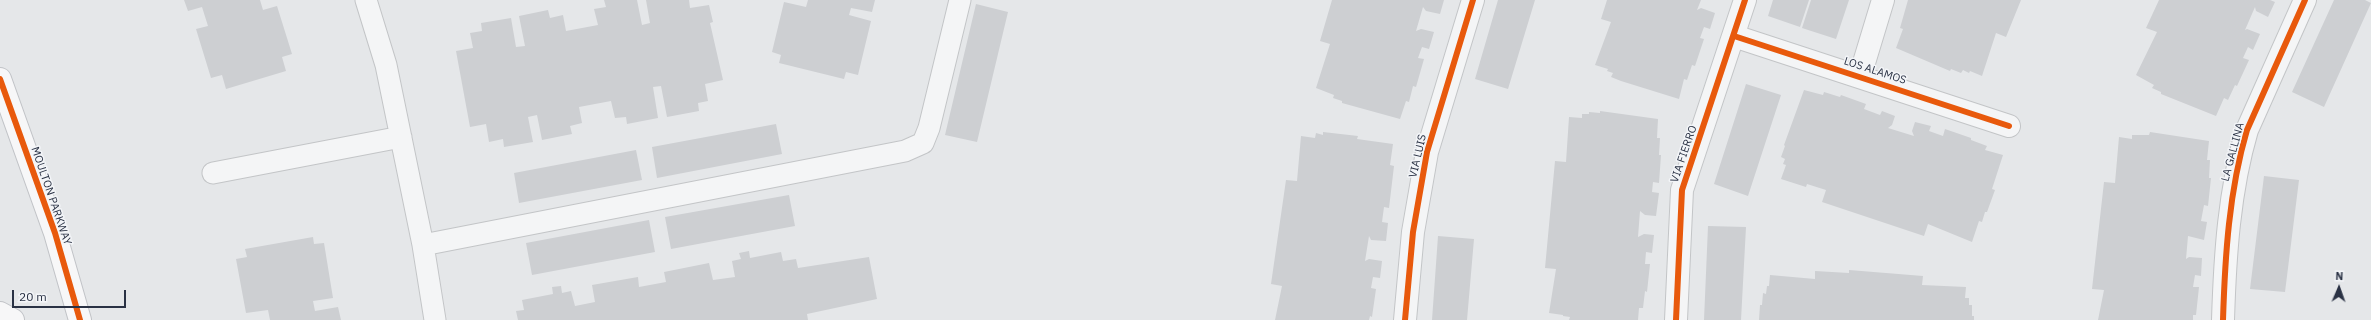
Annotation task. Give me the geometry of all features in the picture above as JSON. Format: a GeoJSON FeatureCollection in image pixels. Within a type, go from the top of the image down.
{"type":"FeatureCollection","features":[{"type":"Feature","properties":{"kind":"main road","name":"MOULTON PARKWAY"},"geometry":{"type":"LineString","coordinates":[[0,79],[55,233],[80,320]]}},
{"type":"Feature","properties":{"kind":"main road"},"geometry":{"type":"LineString","coordinates":[[0,313],[13,320]]}},
{"type":"Feature","properties":{"kind":"street","name":"VIA LUIS"},"geometry":{"type":"LineString","coordinates":[[1405,320],[1414,232],[1427,152],[1473,0]]}},
{"type":"Feature","properties":{"kind":"street","name":"VIA FIERRO"},"geometry":{"type":"LineString","coordinates":[[1676,320],[1682,190],[1745,0]]}},
{"type":"Feature","properties":{"kind":"street"},"geometry":{"type":"LineString","coordinates":[[1860,76],[1883,0]]}},
{"type":"Feature","properties":{"kind":"street","name":"LA GALLINA"},"geometry":{"type":"LineString","coordinates":[[2223,320],[2230,213],[2242,149],[2248,130],[2305,0]]}},
{"type":"Feature","properties":{"kind":"street","name":"LOS ALAMOS"},"geometry":{"type":"LineString","coordinates":[[1734,36],[2009,126]]}},
{"type":"Feature","properties":{"kind":"lane"},"geometry":{"type":"LineString","coordinates":[[366,0],[386,65],[423,245],[435,320]]}},
{"type":"Feature","properties":{"kind":"lane"},"geometry":{"type":"LineString","coordinates":[[423,245],[906,151],[923,143],[960,0]]}},
{"type":"Feature","properties":{"kind":"lane"},"geometry":{"type":"LineString","coordinates":[[213,173],[401,137]]}},
{"type":"Feature","properties":{"kind":"building"},"geometry":{"type":"Polygon","coordinates":[[[184,0],[260,0],[263,10],[277,6],[292,54],[282,57],[286,71],[226,89],[222,75],[211,78],[196,29],[208,26],[202,7],[188,11],[184,0]]]}},
{"type":"Feature","properties":{"kind":"building"},"geometry":{"type":"Polygon","coordinates":[[[604,0],[637,0],[642,25],[650,23],[646,0],[689,0],[690,8],[709,5],[713,22],[710,23],[723,80],[705,84],[708,101],[698,103],[699,111],[667,117],[661,86],[653,87],[658,118],[627,124],[626,117],[615,118],[611,101],[579,107],[582,123],[570,126],[572,134],[542,140],[537,115],[528,117],[533,142],[504,147],[503,139],[489,142],[486,124],[470,127],[456,51],[473,48],[470,33],[482,31],[481,23],[511,18],[516,47],[525,46],[519,16],[548,10],[550,18],[563,15],[566,31],[598,25],[594,9],[606,7],[604,0]]]}},
{"type":"Feature","properties":{"kind":"building"},"geometry":{"type":"Polygon","coordinates":[[[808,0],[875,0],[872,12],[851,8],[849,15],[871,21],[858,75],[846,72],[844,79],[779,63],[781,55],[772,52],[784,2],[806,7],[808,0]]]}},
{"type":"Feature","properties":{"kind":"building"},"geometry":{"type":"Polygon","coordinates":[[[1332,0],[1444,0],[1440,14],[1426,11],[1423,7],[1416,31],[1421,29],[1434,32],[1429,49],[1422,47],[1418,58],[1424,59],[1416,87],[1413,86],[1409,102],[1406,101],[1400,119],[1342,103],[1342,101],[1333,98],[1334,95],[1316,88],[1330,44],[1320,41],[1332,0]]]}},
{"type":"Feature","properties":{"kind":"building"},"geometry":{"type":"Polygon","coordinates":[[[1498,0],[1535,0],[1508,89],[1475,79],[1498,0]]]}},
{"type":"Feature","properties":{"kind":"building"},"geometry":{"type":"Polygon","coordinates":[[[1607,0],[1701,0],[1697,10],[1701,8],[1715,13],[1710,29],[1704,27],[1700,38],[1704,39],[1695,66],[1692,65],[1687,80],[1684,79],[1679,99],[1611,77],[1613,73],[1607,71],[1608,69],[1595,65],[1611,22],[1601,19],[1607,0]]]}},
{"type":"Feature","properties":{"kind":"building"},"geometry":{"type":"Polygon","coordinates":[[[1773,0],[1809,0],[1800,27],[1768,16],[1773,0]]]}},
{"type":"Feature","properties":{"kind":"building"},"geometry":{"type":"Polygon","coordinates":[[[1811,0],[1849,0],[1836,39],[1802,28],[1811,0]]]}},
{"type":"Feature","properties":{"kind":"building"},"geometry":{"type":"Polygon","coordinates":[[[1908,0],[2021,0],[2006,37],[1996,33],[1982,76],[1970,71],[1969,73],[1963,70],[1961,73],[1951,69],[1950,71],[1896,48],[1903,29],[1900,28],[1908,0]]]}},
{"type":"Feature","properties":{"kind":"building"},"geometry":{"type":"Polygon","coordinates":[[[2159,0],[2270,0],[2275,2],[2268,17],[2256,11],[2255,7],[2245,30],[2247,29],[2260,34],[2253,50],[2248,47],[2243,58],[2249,60],[2237,86],[2235,85],[2228,100],[2224,98],[2216,116],[2161,94],[2161,92],[2152,88],[2154,85],[2136,75],[2157,32],[2146,28],[2159,0]]]}},
{"type":"Feature","properties":{"kind":"building"},"geometry":{"type":"Polygon","coordinates":[[[2334,0],[2365,0],[2371,3],[2324,107],[2292,92],[2334,0]]]}},
{"type":"Feature","properties":{"kind":"building"},"geometry":{"type":"Polygon","coordinates":[[[976,4],[1008,12],[977,142],[945,135],[976,4]]]}},
{"type":"Feature","properties":{"kind":"building"},"geometry":{"type":"Polygon","coordinates":[[[1746,84],[1781,95],[1748,196],[1714,184],[1746,84]]]}},
{"type":"Feature","properties":{"kind":"building"},"geometry":{"type":"Polygon","coordinates":[[[1804,90],[1823,95],[1824,92],[1840,97],[1841,95],[1866,104],[1864,109],[1880,115],[1882,111],[1895,116],[1892,125],[1888,128],[1914,136],[1912,131],[1915,122],[1931,126],[1929,131],[1943,136],[1945,129],[1971,138],[1971,140],[1987,146],[1985,150],[2003,155],[1992,189],[1995,190],[1982,222],[1979,221],[1972,242],[1928,224],[1924,236],[1822,202],[1826,190],[1807,184],[1806,187],[1781,179],[1786,165],[1783,164],[1785,159],[1781,157],[1785,146],[1784,145],[1804,90]]]}},
{"type":"Feature","properties":{"kind":"building"},"geometry":{"type":"Polygon","coordinates":[[[1600,111],[1658,119],[1657,138],[1660,138],[1659,155],[1661,155],[1659,183],[1653,182],[1652,192],[1659,193],[1656,216],[1645,215],[1640,211],[1638,237],[1644,234],[1654,235],[1652,253],[1646,252],[1645,264],[1650,264],[1647,292],[1645,291],[1643,308],[1639,308],[1638,320],[1569,320],[1570,317],[1549,313],[1556,269],[1545,268],[1555,161],[1566,162],[1569,117],[1582,118],[1582,114],[1589,114],[1589,112],[1600,113],[1600,111]]]}},
{"type":"Feature","properties":{"kind":"building"},"geometry":{"type":"Polygon","coordinates":[[[776,124],[782,154],[657,178],[652,147],[776,124]]]}},
{"type":"Feature","properties":{"kind":"building"},"geometry":{"type":"Polygon","coordinates":[[[1323,132],[1358,136],[1357,139],[1393,144],[1390,165],[1394,166],[1389,208],[1384,207],[1382,222],[1388,223],[1386,241],[1371,240],[1369,236],[1365,261],[1369,259],[1382,261],[1380,278],[1373,277],[1371,288],[1376,289],[1372,317],[1370,316],[1369,320],[1275,320],[1282,286],[1271,284],[1286,180],[1297,181],[1301,136],[1315,138],[1316,133],[1323,135],[1323,132]]]}},
{"type":"Feature","properties":{"kind":"building"},"geometry":{"type":"Polygon","coordinates":[[[2150,132],[2209,141],[2207,160],[2210,160],[2209,178],[2211,178],[2208,206],[2204,205],[2201,221],[2207,222],[2204,240],[2188,236],[2186,259],[2189,257],[2202,258],[2201,276],[2195,275],[2193,287],[2199,287],[2196,315],[2193,315],[2193,320],[2098,320],[2104,290],[2092,289],[2104,182],[2115,183],[2119,137],[2132,139],[2132,135],[2149,135],[2150,132]]]}},
{"type":"Feature","properties":{"kind":"building"},"geometry":{"type":"Polygon","coordinates":[[[636,150],[642,180],[519,203],[514,173],[636,150]]]}},
{"type":"Feature","properties":{"kind":"building"},"geometry":{"type":"Polygon","coordinates":[[[2264,176],[2299,180],[2285,292],[2250,289],[2264,176]]]}},
{"type":"Feature","properties":{"kind":"building"},"geometry":{"type":"Polygon","coordinates":[[[789,195],[795,226],[671,249],[665,217],[789,195]]]}},
{"type":"Feature","properties":{"kind":"building"},"geometry":{"type":"Polygon","coordinates":[[[649,220],[655,252],[532,275],[526,243],[649,220]]]}},
{"type":"Feature","properties":{"kind":"building"},"geometry":{"type":"Polygon","coordinates":[[[1708,226],[1746,227],[1741,320],[1704,320],[1708,226]]]}},
{"type":"Feature","properties":{"kind":"building"},"geometry":{"type":"Polygon","coordinates":[[[1438,236],[1474,239],[1467,320],[1432,320],[1438,236]]]}},
{"type":"Feature","properties":{"kind":"building"},"geometry":{"type":"Polygon","coordinates":[[[313,237],[314,244],[324,243],[333,298],[313,301],[315,311],[338,307],[341,320],[270,320],[268,310],[246,313],[236,259],[247,257],[245,249],[313,237]]]}},
{"type":"Feature","properties":{"kind":"building"},"geometry":{"type":"Polygon","coordinates":[[[749,251],[750,258],[781,252],[783,261],[796,259],[798,268],[869,257],[877,299],[807,314],[808,320],[518,320],[516,311],[524,310],[522,300],[553,294],[552,287],[561,286],[562,293],[571,291],[575,306],[595,302],[592,285],[638,277],[639,287],[666,282],[664,272],[709,263],[713,280],[735,277],[732,261],[741,259],[739,253],[749,251]]]}},
{"type":"Feature","properties":{"kind":"building"},"geometry":{"type":"Polygon","coordinates":[[[1849,270],[1923,276],[1922,285],[1966,287],[1965,298],[1969,298],[1969,305],[1972,305],[1972,316],[1974,316],[1974,320],[1759,320],[1760,305],[1762,305],[1763,293],[1766,294],[1767,286],[1769,286],[1770,275],[1815,279],[1815,271],[1849,273],[1849,270]]]}},
{"type":"Feature","properties":{"kind":"cycle path"},"geometry":{"type":"LineString","coordinates":[[1405,320],[1413,232],[1427,152],[1473,0]]}},
{"type":"Feature","properties":{"kind":"cycle path"},"geometry":{"type":"LineString","coordinates":[[1676,320],[1682,190],[1745,0]]}},
{"type":"Feature","properties":{"kind":"cycle path"},"geometry":{"type":"LineString","coordinates":[[2223,320],[2229,224],[2241,153],[2247,130],[2305,0]]}},
{"type":"Feature","properties":{"kind":"cycle path"},"geometry":{"type":"LineString","coordinates":[[1734,36],[2009,126]]}},
{"type":"Feature","properties":{"kind":"cycle path"},"geometry":{"type":"LineString","coordinates":[[0,79],[55,233],[80,320]]}}]}
